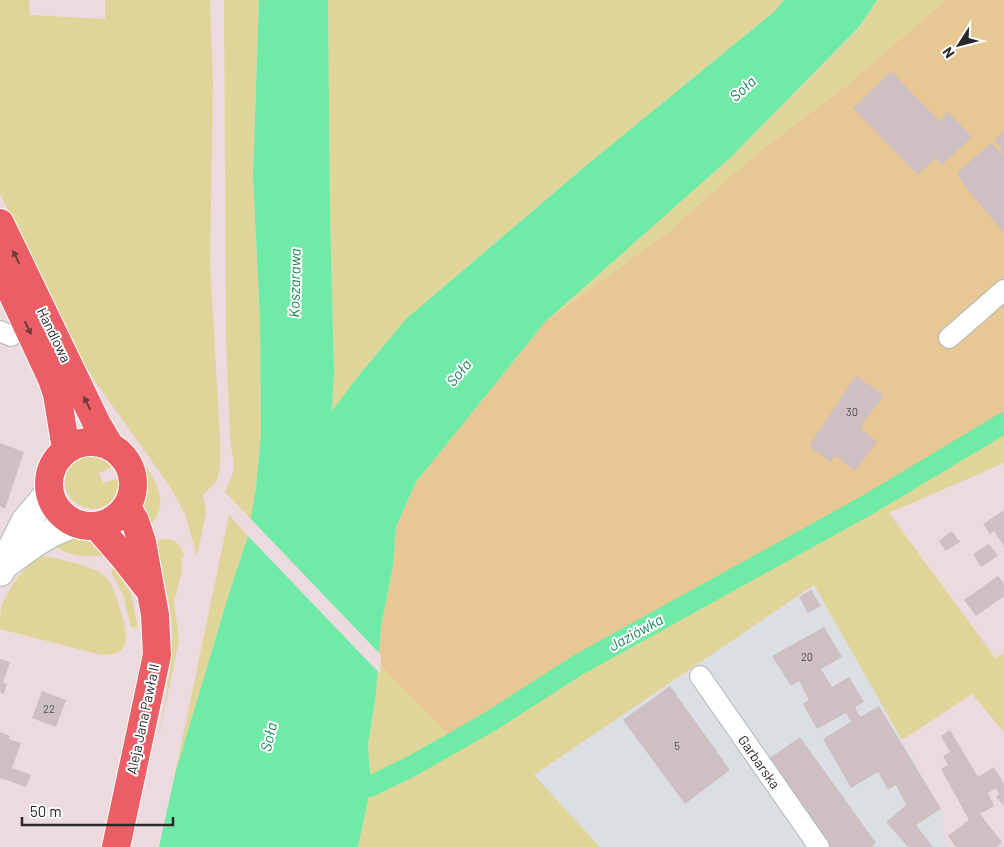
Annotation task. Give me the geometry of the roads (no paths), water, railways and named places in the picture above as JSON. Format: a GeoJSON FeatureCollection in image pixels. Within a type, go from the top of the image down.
{"type":"FeatureCollection","features":[{"type":"Feature","properties":{"kind":"main road","name":"Handlowa"},"geometry":{"type":"LineString","coordinates":[[0,223],[97,424],[110,446]]}},
{"type":"Feature","properties":{"kind":"main road","name":"Handlowa"},"geometry":{"type":"LineString","coordinates":[[0,267],[52,379],[57,394],[66,449]]}},
{"type":"Feature","properties":{"kind":"main road"},"geometry":{"type":"LineString","coordinates":[[88,441],[110,446],[121,454],[129,466],[133,480],[132,494],[127,507],[117,518],[86,525],[63,517],[54,506],[49,493],[48,480],[51,468],[57,458],[66,449],[88,441]]}},
{"type":"Feature","properties":{"kind":"main road","name":"Aleja Jana Pawła II"},"geometry":{"type":"LineString","coordinates":[[116,847],[154,677],[157,655],[155,615],[142,542],[135,521],[127,507]]}},
{"type":"Feature","properties":{"kind":"main road","name":"Aleja Jana Pawła II"},"geometry":{"type":"LineString","coordinates":[[86,525],[122,555],[150,591]]}},
{"type":"Feature","properties":{"kind":"street"},"geometry":{"type":"LineString","coordinates":[[949,338],[1004,290]]}},
{"type":"Feature","properties":{"kind":"street"},"geometry":{"type":"LineString","coordinates":[[1,570],[25,522],[49,493]]}},
{"type":"Feature","properties":{"kind":"street"},"geometry":{"type":"LineString","coordinates":[[1,570],[39,539],[60,528],[86,525]]}},
{"type":"Feature","properties":{"kind":"street","name":"Garbarska"},"geometry":{"type":"LineString","coordinates":[[700,676],[819,847]]}},
{"type":"Feature","properties":{"kind":"water"},"geometry":{"type":"Polygon","coordinates":[[[259,0],[328,0],[334,372],[332,411],[359,375],[406,319],[583,168],[775,11],[784,0],[877,0],[859,27],[731,157],[545,322],[416,482],[396,527],[393,566],[381,626],[376,693],[368,745],[371,786],[358,847],[159,847],[175,774],[248,536],[256,487],[261,435],[260,321],[253,176],[259,0]]]}},
{"type":"Feature","properties":{"kind":"waterway","name":"Jaziówka"},"geometry":{"type":"LineString","coordinates":[[344,789],[371,786],[412,766],[491,721],[578,665],[869,504],[1004,423]]}},
{"type":"Feature","properties":{"kind":"water label","name":"Soła"},"geometry":{"type":"Point","coordinates":[743,89]}},
{"type":"Feature","properties":{"kind":"water label","name":"Koszarawa"},"geometry":{"type":"Point","coordinates":[295,283]}},
{"type":"Feature","properties":{"kind":"water label","name":"Soła"},"geometry":{"type":"Point","coordinates":[459,373]}},
{"type":"Feature","properties":{"kind":"water label","name":"Soła"},"geometry":{"type":"Point","coordinates":[269,737]}}]}
